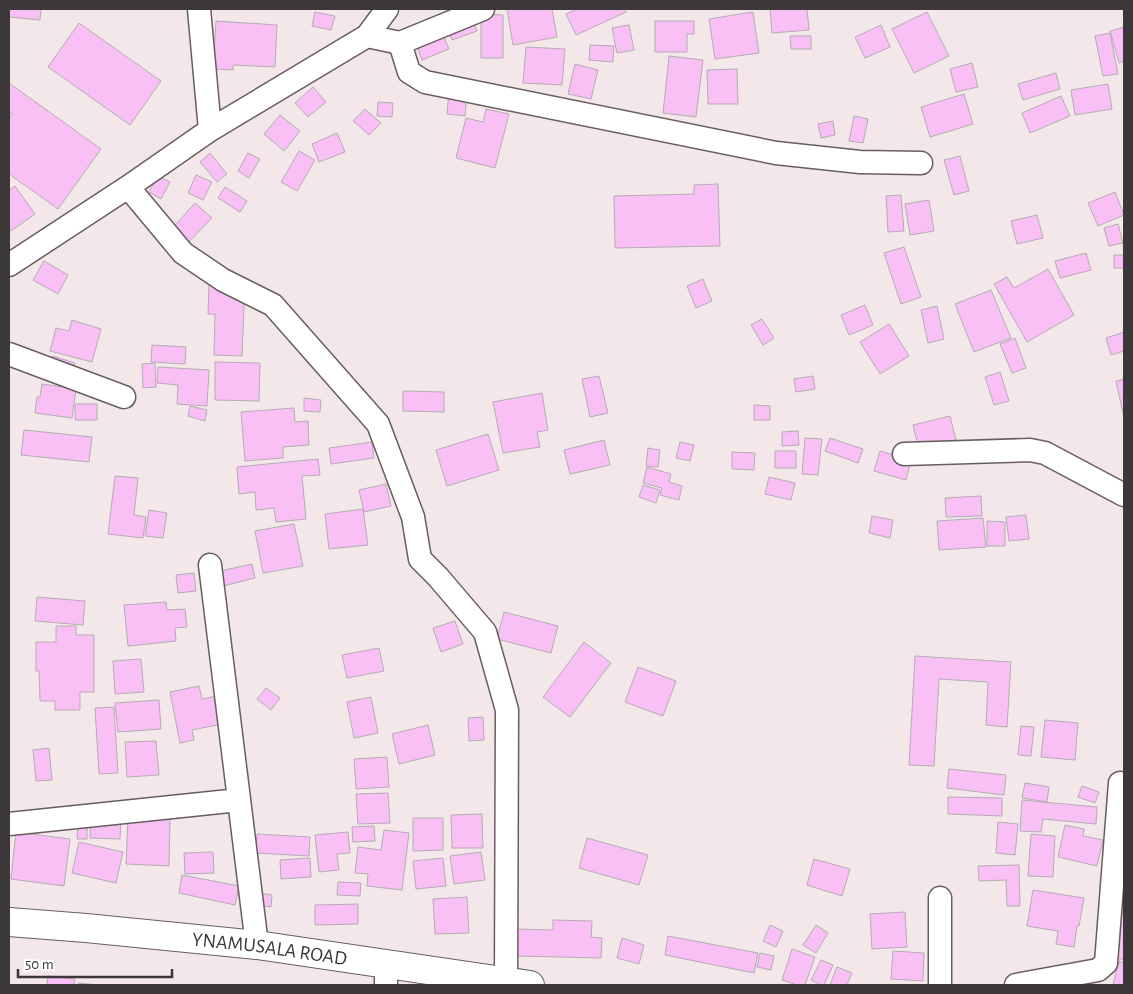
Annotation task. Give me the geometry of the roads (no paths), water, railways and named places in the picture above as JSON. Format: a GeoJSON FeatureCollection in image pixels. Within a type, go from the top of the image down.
{"type":"FeatureCollection","features":[{"type":"Feature","properties":{"kind":"main road","name":"YNAMUSALA ROAD"},"geometry":{"type":"LineString","coordinates":[[9,922],[256,945],[386,975],[518,984]]}},
{"type":"Feature","properties":{"kind":"street"},"geometry":{"type":"LineString","coordinates":[[199,9],[210,130]]}},
{"type":"Feature","properties":{"kind":"street"},"geometry":{"type":"LineString","coordinates":[[9,265],[128,188],[210,130],[367,36],[387,9]]}},
{"type":"Feature","properties":{"kind":"street"},"geometry":{"type":"LineString","coordinates":[[367,36],[400,44],[483,9]]}},
{"type":"Feature","properties":{"kind":"street"},"geometry":{"type":"LineString","coordinates":[[400,44],[409,72],[425,82],[776,153],[860,162],[921,162]]}},
{"type":"Feature","properties":{"kind":"street"},"geometry":{"type":"LineString","coordinates":[[128,188],[183,253],[222,280],[274,306],[378,424],[413,517],[420,559],[485,632],[507,710],[518,984]]}},
{"type":"Feature","properties":{"kind":"street"},"geometry":{"type":"LineString","coordinates":[[9,354],[124,397]]}},
{"type":"Feature","properties":{"kind":"street"},"geometry":{"type":"LineString","coordinates":[[904,454],[1030,450],[1046,453],[1124,495]]}},
{"type":"Feature","properties":{"kind":"street"},"geometry":{"type":"LineString","coordinates":[[210,565],[256,945]]}},
{"type":"Feature","properties":{"kind":"street"},"geometry":{"type":"LineString","coordinates":[[1016,985],[1098,970],[1106,963],[1120,783]]}},
{"type":"Feature","properties":{"kind":"street"},"geometry":{"type":"LineString","coordinates":[[9,824],[239,800]]}},
{"type":"Feature","properties":{"kind":"street"},"geometry":{"type":"LineString","coordinates":[[940,898],[940,985]]}}]}
